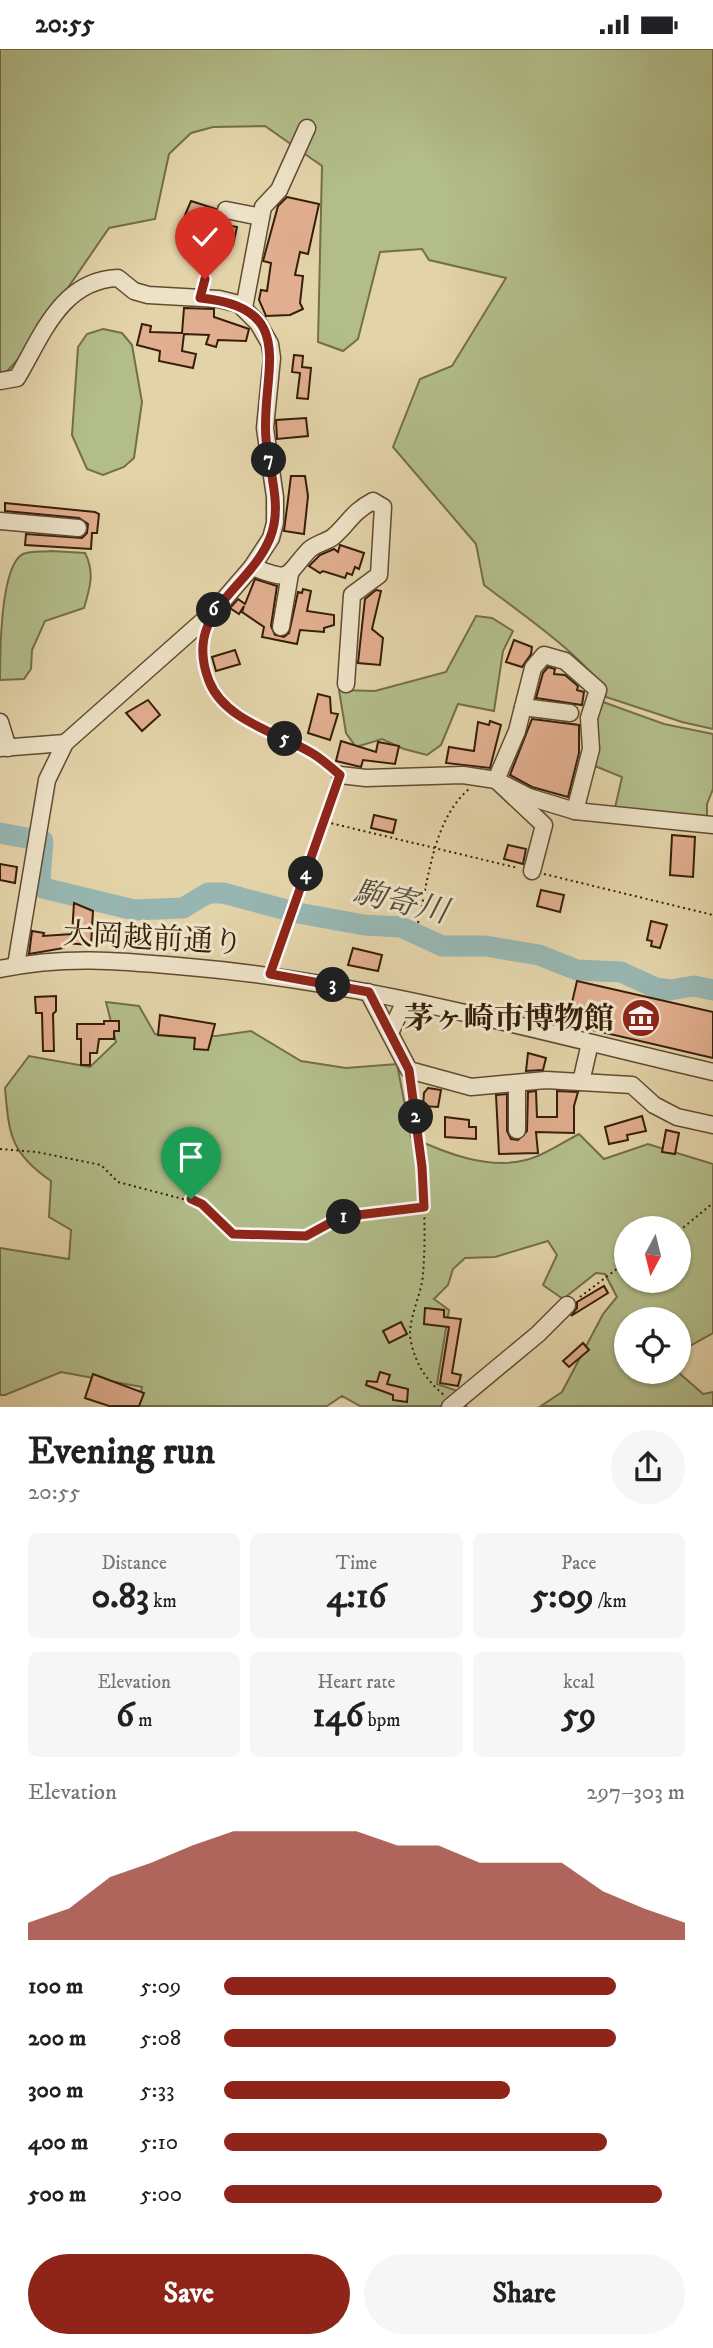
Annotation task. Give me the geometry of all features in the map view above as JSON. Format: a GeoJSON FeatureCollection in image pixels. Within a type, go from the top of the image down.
{"type":"FeatureCollection","features":[{"type":"Feature","properties":{"kind":"street"},"geometry":{"type":"LineString","coordinates":[[244,308],[263,207],[279,190],[307,128]]}},
{"type":"Feature","properties":{"kind":"street"},"geometry":{"type":"LineString","coordinates":[[226,210],[261,217]]}},
{"type":"Feature","properties":{"kind":"street"},"geometry":{"type":"LineString","coordinates":[[0,381],[17,378],[51,316],[80,287],[92,281],[118,278],[134,291],[148,295],[219,299],[244,308],[270,344],[272,358],[265,428],[275,497],[275,523],[271,538],[253,567],[214,611],[65,743],[47,780],[8,967]]}},
{"type":"Feature","properties":{"kind":"street"},"geometry":{"type":"LineString","coordinates":[[281,627],[290,574],[310,548],[332,538],[355,510],[373,501],[383,507],[379,575],[352,595],[346,684]]}},
{"type":"Feature","properties":{"kind":"street"},"geometry":{"type":"LineString","coordinates":[[10,526],[71,531]]}},
{"type":"Feature","properties":{"kind":"street"},"geometry":{"type":"LineString","coordinates":[[253,567],[279,577],[290,574]]}},
{"type":"Feature","properties":{"kind":"street"},"geometry":{"type":"LineString","coordinates":[[490,779],[523,707],[533,669],[544,655],[565,661],[598,690],[589,718],[591,749],[575,811]]}},
{"type":"Feature","properties":{"kind":"street"},"geometry":{"type":"LineString","coordinates":[[523,707],[570,713]]}},
{"type":"Feature","properties":{"kind":"street"},"geometry":{"type":"LineString","coordinates":[[0,722],[4,748],[65,743]]}},
{"type":"Feature","properties":{"kind":"street"},"geometry":{"type":"LineString","coordinates":[[340,775],[366,778],[463,775],[490,779],[529,797],[575,811],[713,825]]}},
{"type":"Feature","properties":{"kind":"street"},"geometry":{"type":"LineString","coordinates":[[490,779],[544,825],[532,871]]}},
{"type":"Feature","properties":{"kind":"street","name":"大岡越前通り"},"geometry":{"type":"LineString","coordinates":[[8,967],[61,959],[92,958],[270,974],[369,992],[713,1072]]}},
{"type":"Feature","properties":{"kind":"street"},"geometry":{"type":"LineString","coordinates":[[369,992],[409,1070],[471,1087],[546,1080],[632,1085],[654,1105],[677,1117],[713,1125]]}},
{"type":"Feature","properties":{"kind":"street"},"geometry":{"type":"LineString","coordinates":[[390,1033],[405,1001]]}},
{"type":"Feature","properties":{"kind":"street"},"geometry":{"type":"LineString","coordinates":[[581,1082],[590,1043]]}},
{"type":"Feature","properties":{"kind":"street"},"geometry":{"type":"LineString","coordinates":[[632,1085],[639,1055]]}},
{"type":"Feature","properties":{"kind":"street"},"geometry":{"type":"LineString","coordinates":[[517,1083],[517,1130]]}},
{"type":"Feature","properties":{"kind":"street"},"geometry":{"type":"LineString","coordinates":[[451,1405],[538,1334],[567,1305]]}},
{"type":"Feature","properties":{"kind":"path"},"geometry":{"type":"LineString","coordinates":[[200,298],[210,250],[226,210]]}},
{"type":"Feature","properties":{"kind":"path"},"geometry":{"type":"LineString","coordinates":[[205,639],[204,666],[209,683],[224,703],[232,711],[316,756],[340,775],[270,974]]}},
{"type":"Feature","properties":{"kind":"path"},"geometry":{"type":"LineString","coordinates":[[418,923],[442,827],[452,807],[490,779]]}},
{"type":"Feature","properties":{"kind":"path"},"geometry":{"type":"LineString","coordinates":[[409,1070],[422,1167],[424,1207],[423,1276],[410,1338],[427,1381],[451,1405]]}},
{"type":"Feature","properties":{"kind":"path"},"geometry":{"type":"LineString","coordinates":[[0,1149],[37,1151],[101,1165],[118,1182],[202,1204],[233,1234],[306,1236],[341,1217],[424,1207]]}},
{"type":"Feature","properties":{"kind":"path"},"geometry":{"type":"LineString","coordinates":[[691,1221],[713,1203]]}},
{"type":"Feature","properties":{"kind":"path"},"geometry":{"type":"LineString","coordinates":[[567,1305],[614,1271]]}},
{"type":"Feature","properties":{"kind":"green space"},"geometry":{"type":"Polygon","coordinates":[[[0,49],[713,49],[713,729],[682,722],[606,697],[600,684],[571,653],[484,585],[476,544],[393,447],[420,379],[452,366],[506,278],[429,260],[422,249],[380,252],[358,339],[343,351],[318,342],[322,166],[265,126],[213,127],[191,133],[169,154],[155,219],[109,228],[21,356],[0,379],[0,49]]]}},
{"type":"Feature","properties":{"kind":"green space"},"geometry":{"type":"Polygon","coordinates":[[[103,329],[122,333],[132,345],[142,402],[134,458],[124,467],[103,475],[87,469],[72,435],[78,347],[87,334],[103,329]]]}},
{"type":"Feature","properties":{"kind":"green space"},"geometry":{"type":"Polygon","coordinates":[[[51,551],[85,553],[91,573],[84,608],[45,621],[32,650],[31,669],[24,679],[0,680],[3,611],[15,562],[23,554],[51,551]]]}},
{"type":"Feature","properties":{"kind":"green space"},"geometry":{"type":"Polygon","coordinates":[[[476,616],[492,618],[513,631],[503,651],[494,711],[458,704],[441,745],[427,755],[382,739],[356,747],[346,733],[339,690],[375,691],[446,672],[476,616]]]}},
{"type":"Feature","properties":{"kind":"green space"},"geometry":{"type":"Polygon","coordinates":[[[603,702],[664,724],[713,734],[713,789],[707,804],[707,817],[614,812],[622,777],[595,766],[594,723],[598,704],[603,702]]]}},
{"type":"Feature","properties":{"kind":"green space"},"geometry":{"type":"Polygon","coordinates":[[[106,1002],[139,1006],[155,1034],[216,1036],[251,1031],[301,1061],[346,1068],[397,1064],[411,1137],[452,1154],[482,1161],[512,1163],[533,1158],[579,1134],[604,1159],[648,1144],[713,1164],[713,1333],[691,1345],[691,1307],[614,1307],[614,1384],[691,1383],[703,1394],[713,1392],[713,1406],[541,1406],[562,1392],[603,1314],[617,1297],[615,1293],[691,1293],[691,1216],[614,1216],[614,1291],[605,1274],[596,1273],[563,1299],[543,1285],[557,1255],[548,1241],[495,1257],[465,1258],[453,1269],[448,1285],[434,1299],[449,1310],[437,1384],[461,1392],[505,1351],[499,1370],[464,1404],[466,1406],[360,1406],[342,1396],[327,1406],[137,1406],[142,1387],[61,1372],[0,1395],[0,1248],[69,1259],[71,1230],[49,1217],[51,1181],[27,1161],[14,1141],[5,1088],[29,1056],[90,1067],[116,1042],[106,1002]]]}},
{"type":"Feature","properties":{"kind":"building"},"geometry":{"type":"Polygon","coordinates":[[[287,197],[319,204],[308,254],[300,252],[295,275],[303,276],[300,303],[303,309],[290,315],[266,316],[259,300],[261,290],[267,291],[271,263],[263,261],[278,206],[287,197]]]}},
{"type":"Feature","properties":{"kind":"building"},"geometry":{"type":"Polygon","coordinates":[[[191,201],[216,209],[216,224],[185,215],[191,201]]]}},
{"type":"Feature","properties":{"kind":"building"},"geometry":{"type":"Polygon","coordinates":[[[222,224],[237,227],[233,245],[218,241],[222,224]]]}},
{"type":"Feature","properties":{"kind":"building"},"geometry":{"type":"Polygon","coordinates":[[[184,308],[214,309],[214,317],[249,329],[246,341],[218,340],[216,347],[206,344],[209,335],[184,334],[182,351],[196,354],[193,368],[159,361],[160,351],[137,345],[142,324],[151,326],[150,332],[182,333],[184,308]]]}},
{"type":"Feature","properties":{"kind":"building"},"geometry":{"type":"Polygon","coordinates":[[[294,355],[303,356],[302,367],[311,368],[308,399],[297,398],[300,373],[292,372],[294,355]]]}},
{"type":"Feature","properties":{"kind":"building"},"geometry":{"type":"Polygon","coordinates":[[[306,418],[308,436],[277,439],[276,420],[306,418]]]}},
{"type":"Feature","properties":{"kind":"building"},"geometry":{"type":"Polygon","coordinates":[[[291,476],[305,476],[308,496],[304,534],[284,531],[291,476]]]}},
{"type":"Feature","properties":{"kind":"building"},"geometry":{"type":"Polygon","coordinates":[[[5,503],[99,514],[97,533],[92,533],[91,549],[25,545],[26,534],[82,538],[87,533],[88,524],[79,518],[5,511],[5,503]]]}},
{"type":"Feature","properties":{"kind":"building"},"geometry":{"type":"Polygon","coordinates":[[[340,545],[364,553],[359,569],[355,567],[352,575],[347,573],[345,578],[323,571],[320,573],[309,566],[320,555],[334,549],[338,552],[340,545]]]}},
{"type":"Feature","properties":{"kind":"building"},"geometry":{"type":"Polygon","coordinates":[[[255,579],[277,586],[271,626],[275,635],[284,637],[289,633],[298,592],[302,593],[303,589],[311,591],[307,611],[334,615],[334,625],[324,628],[324,632],[300,630],[297,644],[262,637],[264,627],[242,612],[244,606],[239,614],[230,608],[238,599],[245,604],[255,579]]]}},
{"type":"Feature","properties":{"kind":"building"},"geometry":{"type":"Polygon","coordinates":[[[376,590],[381,591],[372,629],[383,638],[380,665],[358,663],[365,599],[376,590]]]}},
{"type":"Feature","properties":{"kind":"building"},"geometry":{"type":"Polygon","coordinates":[[[514,640],[532,647],[531,654],[522,667],[506,662],[514,640]]]}},
{"type":"Feature","properties":{"kind":"building"},"geometry":{"type":"Polygon","coordinates":[[[235,650],[240,664],[216,671],[212,657],[235,650]]]}},
{"type":"Feature","properties":{"kind":"building"},"geometry":{"type":"Polygon","coordinates":[[[548,667],[555,669],[554,674],[565,675],[578,686],[577,690],[584,692],[582,705],[536,698],[543,673],[548,667]]]}},
{"type":"Feature","properties":{"kind":"building"},"geometry":{"type":"Polygon","coordinates":[[[318,694],[330,697],[331,713],[338,714],[330,740],[308,733],[318,694]]]}},
{"type":"Feature","properties":{"kind":"building"},"geometry":{"type":"Polygon","coordinates":[[[148,700],[160,715],[142,731],[126,713],[148,700]]]}},
{"type":"Feature","properties":{"kind":"building"},"geometry":{"type":"Polygon","coordinates":[[[532,719],[579,725],[579,753],[568,797],[532,787],[510,775],[532,719]]]}},
{"type":"Feature","properties":{"kind":"building"},"geometry":{"type":"Polygon","coordinates":[[[490,721],[501,725],[490,768],[446,763],[449,747],[474,751],[478,722],[489,725],[490,721]]]}},
{"type":"Feature","properties":{"kind":"building"},"geometry":{"type":"Polygon","coordinates":[[[341,741],[376,752],[378,742],[399,746],[395,764],[363,760],[361,767],[336,761],[341,741]]]}},
{"type":"Feature","properties":{"kind":"building"},"geometry":{"type":"Polygon","coordinates":[[[374,815],[396,820],[393,833],[371,828],[374,815]]]}},
{"type":"Feature","properties":{"kind":"building"},"geometry":{"type":"Polygon","coordinates":[[[672,835],[695,837],[693,877],[670,875],[672,835]]]}},
{"type":"Feature","properties":{"kind":"building"},"geometry":{"type":"Polygon","coordinates":[[[508,845],[526,849],[523,864],[504,859],[508,845]]]}},
{"type":"Feature","properties":{"kind":"building"},"geometry":{"type":"Polygon","coordinates":[[[0,864],[17,867],[15,883],[0,880],[0,864]]]}},
{"type":"Feature","properties":{"kind":"building"},"geometry":{"type":"Polygon","coordinates":[[[541,890],[564,895],[560,912],[537,906],[541,890]]]}},
{"type":"Feature","properties":{"kind":"building"},"geometry":{"type":"Polygon","coordinates":[[[74,903],[93,911],[91,945],[64,943],[64,948],[29,954],[32,931],[44,933],[43,936],[72,934],[74,903]]]}},
{"type":"Feature","properties":{"kind":"building"},"geometry":{"type":"Polygon","coordinates":[[[651,921],[667,925],[660,948],[651,946],[652,941],[647,940],[651,921]]]}},
{"type":"Feature","properties":{"kind":"building"},"geometry":{"type":"Polygon","coordinates":[[[353,948],[382,955],[378,971],[348,965],[353,948]]]}},
{"type":"Feature","properties":{"kind":"building","name":"茅ヶ崎市博物館"},"geometry":{"type":"Polygon","coordinates":[[[577,981],[713,1012],[713,1058],[567,1024],[577,981]]]}},
{"type":"Feature","properties":{"kind":"building"},"geometry":{"type":"Polygon","coordinates":[[[56,996],[56,1011],[53,1014],[54,1051],[43,1051],[42,1013],[36,1013],[35,997],[56,996]]]}},
{"type":"Feature","properties":{"kind":"building"},"geometry":{"type":"Polygon","coordinates":[[[160,1015],[215,1024],[208,1050],[194,1049],[195,1038],[158,1035],[160,1015]]]}},
{"type":"Feature","properties":{"kind":"building"},"geometry":{"type":"Polygon","coordinates":[[[104,1021],[119,1021],[119,1031],[114,1031],[114,1039],[99,1039],[97,1053],[90,1053],[90,1065],[81,1065],[81,1039],[77,1039],[77,1024],[104,1024],[104,1021]]]}},
{"type":"Feature","properties":{"kind":"building"},"geometry":{"type":"Polygon","coordinates":[[[528,1053],[546,1058],[543,1070],[526,1071],[528,1053]]]}},
{"type":"Feature","properties":{"kind":"building"},"geometry":{"type":"Polygon","coordinates":[[[428,1088],[441,1090],[438,1107],[423,1106],[424,1093],[428,1088]]]}},
{"type":"Feature","properties":{"kind":"building"},"geometry":{"type":"Polygon","coordinates":[[[536,1091],[537,1117],[557,1117],[557,1091],[578,1092],[574,1106],[574,1133],[536,1132],[538,1153],[499,1154],[496,1095],[507,1094],[507,1131],[511,1139],[518,1140],[527,1131],[528,1092],[536,1091]]]}},
{"type":"Feature","properties":{"kind":"building"},"geometry":{"type":"Polygon","coordinates":[[[642,1116],[646,1131],[627,1135],[628,1140],[609,1144],[605,1127],[642,1116]]]}},
{"type":"Feature","properties":{"kind":"building"},"geometry":{"type":"Polygon","coordinates":[[[445,1117],[469,1120],[469,1127],[476,1127],[476,1139],[445,1137],[445,1117]]]}},
{"type":"Feature","properties":{"kind":"building"},"geometry":{"type":"Polygon","coordinates":[[[666,1130],[679,1133],[675,1154],[662,1152],[666,1130]]]}},
{"type":"Feature","properties":{"kind":"building"},"geometry":{"type":"Polygon","coordinates":[[[604,1286],[608,1293],[571,1316],[577,1308],[577,1302],[604,1286]]]}},
{"type":"Feature","properties":{"kind":"building"},"geometry":{"type":"Polygon","coordinates":[[[425,1308],[444,1310],[444,1317],[461,1319],[452,1373],[461,1375],[458,1386],[440,1383],[449,1327],[424,1324],[425,1308]]]}},
{"type":"Feature","properties":{"kind":"building"},"geometry":{"type":"Polygon","coordinates":[[[401,1322],[407,1334],[389,1343],[383,1331],[401,1322]]]}},
{"type":"Feature","properties":{"kind":"building"},"geometry":{"type":"Polygon","coordinates":[[[583,1343],[589,1350],[569,1367],[563,1361],[583,1343]]]}},
{"type":"Feature","properties":{"kind":"building"},"geometry":{"type":"Polygon","coordinates":[[[380,1372],[390,1375],[387,1384],[408,1389],[407,1402],[393,1400],[393,1395],[366,1385],[367,1381],[377,1382],[380,1372]]]}},
{"type":"Feature","properties":{"kind":"building"},"geometry":{"type":"Polygon","coordinates":[[[93,1374],[144,1393],[139,1406],[109,1406],[85,1398],[93,1374]]]}},
{"type":"Feature","properties":{"kind":"waterway","name":"駒寄川"},"geometry":{"type":"LineString","coordinates":[[0,833],[43,841],[40,880],[43,888],[134,910],[183,908],[208,893],[223,893],[298,913],[364,925],[401,927],[442,946],[485,946],[539,955],[577,970],[621,972],[656,988],[670,990],[694,986],[713,990]]}},
{"type":"Feature","properties":{"kind":"place","name":"茅ヶ崎市博物館"},"geometry":{"type":"Point","coordinates":[641,1018]}},
{"type":"Feature","properties":{"kind":"route"},"geometry":{"type":"LineString","coordinates":[[191,1199],[202,1204],[233,1234],[293,1237],[306,1236],[341,1217],[424,1207],[422,1167],[409,1070],[369,992],[270,974],[340,775],[316,756],[232,711],[209,683],[204,666],[207,626],[214,611],[227,593],[253,567],[271,538],[275,523],[275,497],[265,428],[271,375],[270,344],[258,323],[244,308],[219,299],[200,298],[205,279]]}}]}
